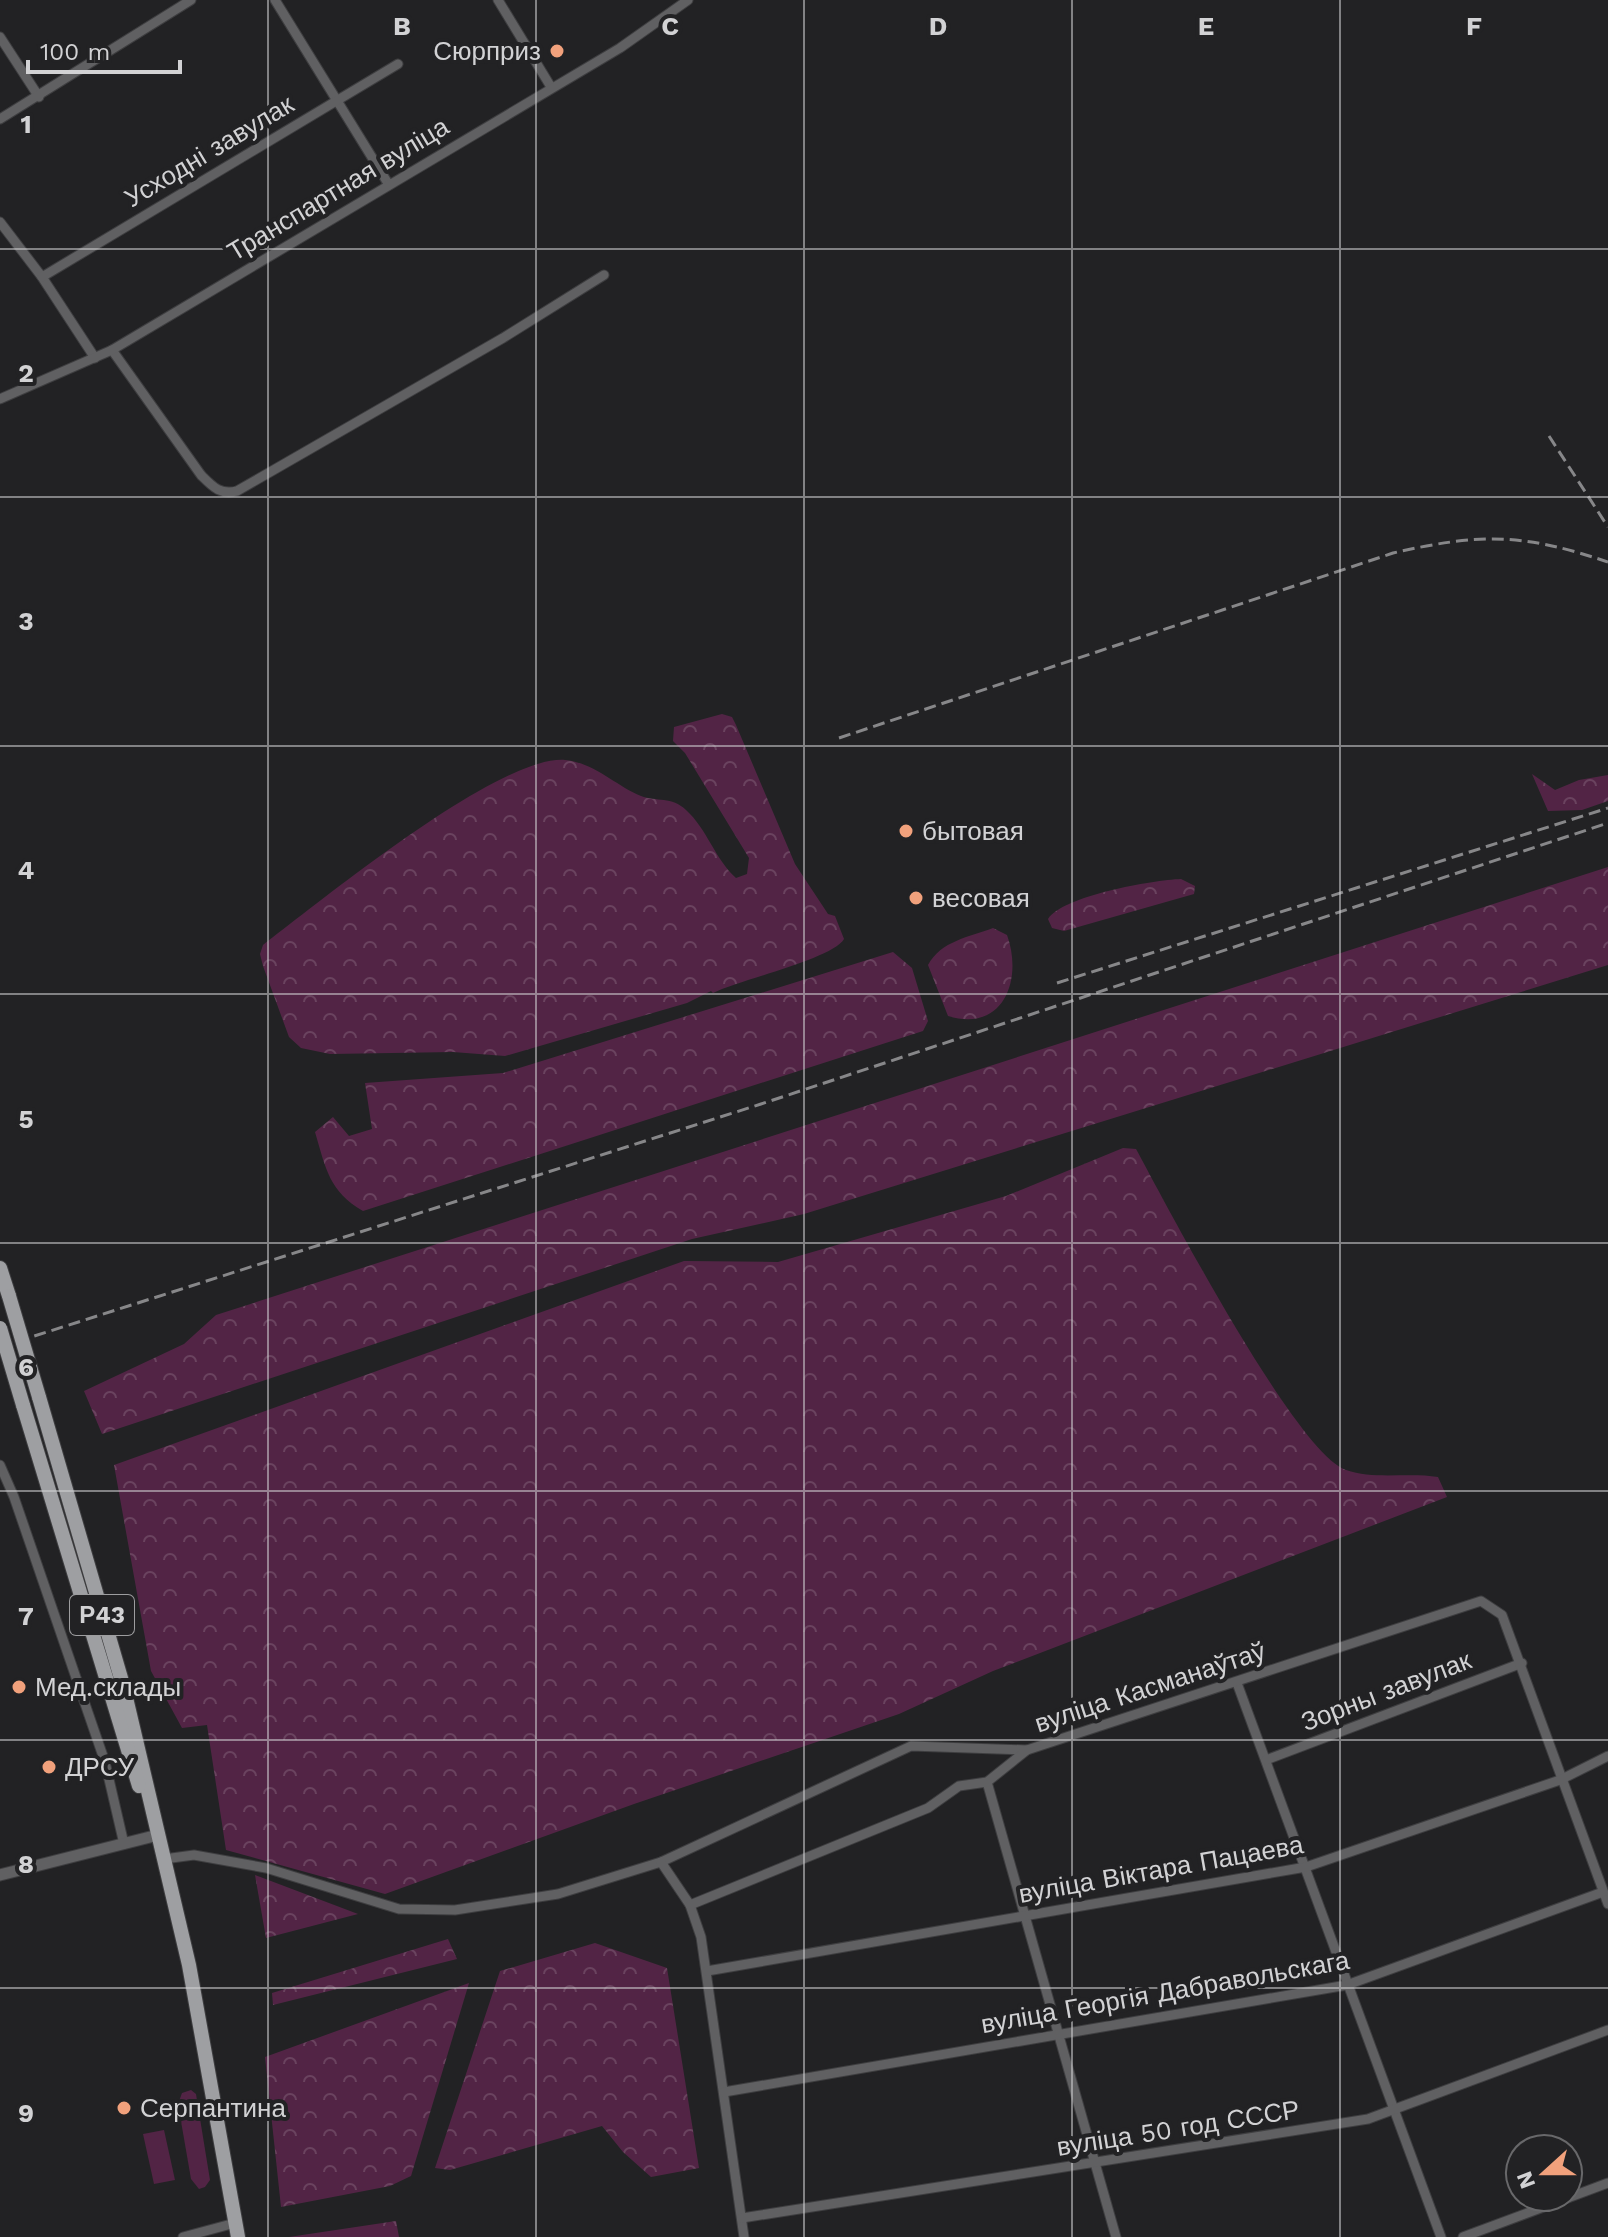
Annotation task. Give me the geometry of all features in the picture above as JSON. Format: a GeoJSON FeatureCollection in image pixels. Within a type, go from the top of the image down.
{"type":"FeatureCollection","features":[{"type":"Feature","properties":{"kind":"main road","name":"Р43"},"geometry":{"type":"LineString","coordinates":[[0,1268],[123,1685],[211,2073],[237,2230]]}},
{"type":"Feature","properties":{"kind":"main road","name":"Р43"},"geometry":{"type":"LineString","coordinates":[[0,1328],[109,1697],[158,1835]]}},
{"type":"Feature","properties":{"kind":"street"},"geometry":{"type":"LineString","coordinates":[[0,119],[191,0]]}},
{"type":"Feature","properties":{"kind":"street"},"geometry":{"type":"LineString","coordinates":[[275,0],[389,185]]}},
{"type":"Feature","properties":{"kind":"street"},"geometry":{"type":"LineString","coordinates":[[498,0],[551,87]]}},
{"type":"Feature","properties":{"kind":"street","name":"Транспартная вуліца"},"geometry":{"type":"LineString","coordinates":[[0,399],[112,350],[620,48],[688,0]]}},
{"type":"Feature","properties":{"kind":"street"},"geometry":{"type":"LineString","coordinates":[[0,37],[39,97]]}},
{"type":"Feature","properties":{"kind":"street","name":"Усходні завулак"},"geometry":{"type":"LineString","coordinates":[[42,277],[398,64]]}},
{"type":"Feature","properties":{"kind":"street"},"geometry":{"type":"LineString","coordinates":[[0,222],[42,277],[95,358]]}},
{"type":"Feature","properties":{"kind":"street"},"geometry":{"type":"LineString","coordinates":[[112,350],[201,475],[216,490],[237,491],[490,346],[604,275]]}},
{"type":"Feature","properties":{"kind":"street"},"geometry":{"type":"LineString","coordinates":[[0,1466],[14,1497],[105,1762],[124,1844]]}},
{"type":"Feature","properties":{"kind":"street","name":"вуліца Касманаўтаў"},"geometry":{"type":"LineString","coordinates":[[690,1905],[928,1808],[959,1786],[987,1782],[1027,1750],[1481,1601],[1502,1615],[1522,1663]]}},
{"type":"Feature","properties":{"kind":"street"},"geometry":{"type":"LineString","coordinates":[[1522,1663],[1560,1780],[1608,1904]]}},
{"type":"Feature","properties":{"kind":"street","name":"Зорны завулак"},"geometry":{"type":"LineString","coordinates":[[1266,1760],[1522,1663]]}},
{"type":"Feature","properties":{"kind":"street"},"geometry":{"type":"LineString","coordinates":[[1237,1683],[1441,2237]]}},
{"type":"Feature","properties":{"kind":"street"},"geometry":{"type":"LineString","coordinates":[[164,1859],[194,1855],[266,1868],[389,1906],[418,1911],[455,1910],[558,1894],[661,1862],[911,1746],[1027,1750]]}},
{"type":"Feature","properties":{"kind":"street","name":"вуліца Віктара Пацаева"},"geometry":{"type":"LineString","coordinates":[[707,1971],[1306,1867],[1560,1780],[1608,1756]]}},
{"type":"Feature","properties":{"kind":"street"},"geometry":{"type":"LineString","coordinates":[[987,1782],[1116,2237]]}},
{"type":"Feature","properties":{"kind":"street"},"geometry":{"type":"LineString","coordinates":[[0,1875],[158,1835]]}},
{"type":"Feature","properties":{"kind":"street"},"geometry":{"type":"LineString","coordinates":[[661,1862],[690,1905],[707,1971],[744,2237]]}},
{"type":"Feature","properties":{"kind":"street","name":"вуліца Георгія Дабравольскага"},"geometry":{"type":"LineString","coordinates":[[724,2092],[1347,1985],[1603,1892]]}},
{"type":"Feature","properties":{"kind":"street","name":"вуліца 50 год СССР"},"geometry":{"type":"LineString","coordinates":[[742,2218],[1368,2119],[1608,2030]]}},
{"type":"Feature","properties":{"kind":"street"},"geometry":{"type":"LineString","coordinates":[[1463,2237],[1608,2183]]}},
{"type":"Feature","properties":{"kind":"street"},"geometry":{"type":"LineString","coordinates":[[183,2237],[237,2230]]}},
{"type":"Feature","properties":{"kind":"green space"},"geometry":{"type":"Polygon","coordinates":[[[722,714],[732,717],[736,725],[795,864],[828,914],[835,916],[844,939],[836,946],[805,961],[713,993],[711,991],[687,1003],[505,1056],[453,1052],[330,1054],[301,1048],[289,1037],[263,966],[260,954],[263,945],[411,834],[498,781],[535,765],[565,760],[576,762],[641,796],[681,806],[736,878],[747,874],[749,858],[685,753],[673,741],[674,727],[722,714]]]}},
{"type":"Feature","properties":{"kind":"green space"},"geometry":{"type":"Polygon","coordinates":[[[1532,774],[1555,790],[1579,780],[1608,775],[1608,801],[1582,810],[1548,811],[1532,774]]]}},
{"type":"Feature","properties":{"kind":"green space"},"geometry":{"type":"Polygon","coordinates":[[[1608,867],[1608,965],[804,1214],[692,1239],[102,1434],[84,1391],[184,1344],[216,1315],[1608,867]]]}},
{"type":"Feature","properties":{"kind":"green space"},"geometry":{"type":"Polygon","coordinates":[[[1181,879],[1195,886],[1194,894],[1064,931],[1052,928],[1048,919],[1071,903],[1089,896],[1150,882],[1181,879]]]}},
{"type":"Feature","properties":{"kind":"green space"},"geometry":{"type":"Polygon","coordinates":[[[993,928],[1007,935],[1011,952],[1010,984],[1004,998],[983,1017],[967,1019],[948,1016],[928,965],[948,945],[993,928]]]}},
{"type":"Feature","properties":{"kind":"green space"},"geometry":{"type":"Polygon","coordinates":[[[893,952],[912,968],[928,1021],[923,1031],[363,1211],[336,1187],[326,1168],[315,1132],[333,1117],[349,1136],[372,1129],[365,1083],[503,1073],[893,952]]]}},
{"type":"Feature","properties":{"kind":"green space"},"geometry":{"type":"Polygon","coordinates":[[[1123,1148],[1136,1149],[1203,1271],[1266,1376],[1296,1421],[1324,1454],[1346,1470],[1357,1473],[1438,1477],[1447,1497],[993,1671],[899,1714],[634,1804],[385,1894],[226,1850],[207,1725],[182,1728],[151,1671],[114,1465],[684,1261],[778,1262],[1006,1196],[1123,1148]]]}},
{"type":"Feature","properties":{"kind":"green space"},"geometry":{"type":"Polygon","coordinates":[[[255,1875],[358,1914],[266,1938],[255,1875]]]}},
{"type":"Feature","properties":{"kind":"green space"},"geometry":{"type":"Polygon","coordinates":[[[448,1939],[457,1959],[273,2005],[272,1993],[448,1939]]]}},
{"type":"Feature","properties":{"kind":"green space"},"geometry":{"type":"Polygon","coordinates":[[[595,1943],[667,1968],[699,2168],[651,2177],[623,2152],[602,2126],[450,2170],[435,2168],[500,1971],[595,1943]]]}},
{"type":"Feature","properties":{"kind":"green space"},"geometry":{"type":"Polygon","coordinates":[[[469,1983],[411,2176],[390,2186],[281,2207],[265,2057],[469,1983]]]}},
{"type":"Feature","properties":{"kind":"green space"},"geometry":{"type":"Polygon","coordinates":[[[191,2090],[196,2094],[210,2180],[199,2189],[191,2179],[178,2104],[182,2093],[191,2090]]]}},
{"type":"Feature","properties":{"kind":"green space"},"geometry":{"type":"Polygon","coordinates":[[[164,2130],[175,2180],[154,2184],[143,2134],[164,2130]]]}},
{"type":"Feature","properties":{"kind":"green space"},"geometry":{"type":"Polygon","coordinates":[[[396,2221],[399,2237],[289,2237],[396,2221]]]}},
{"type":"Feature","properties":{"kind":"railway"},"geometry":{"type":"LineString","coordinates":[[1549,436],[1608,527]]}},
{"type":"Feature","properties":{"kind":"railway"},"geometry":{"type":"LineString","coordinates":[[839,738],[1393,553],[1452,542],[1501,539],[1578,552],[1608,562]]}},
{"type":"Feature","properties":{"kind":"railway"},"geometry":{"type":"LineString","coordinates":[[1057,983],[1608,808]]}},
{"type":"Feature","properties":{"kind":"railway"},"geometry":{"type":"LineString","coordinates":[[0,1347],[761,1104],[1608,823]]}},
{"type":"Feature","properties":{"kind":"place","name":"Сюрприз"},"geometry":{"type":"Point","coordinates":[557,51]}},
{"type":"Feature","properties":{"kind":"place","name":"бытовая"},"geometry":{"type":"Point","coordinates":[906,831]}},
{"type":"Feature","properties":{"kind":"place","name":"весовая"},"geometry":{"type":"Point","coordinates":[916,898]}},
{"type":"Feature","properties":{"kind":"place","name":"Мед.склады"},"geometry":{"type":"Point","coordinates":[19,1687]}},
{"type":"Feature","properties":{"kind":"place","name":"ДРСУ"},"geometry":{"type":"Point","coordinates":[49,1767]}},
{"type":"Feature","properties":{"kind":"place","name":"Серпантина"},"geometry":{"type":"Point","coordinates":[124,2108]}}]}
